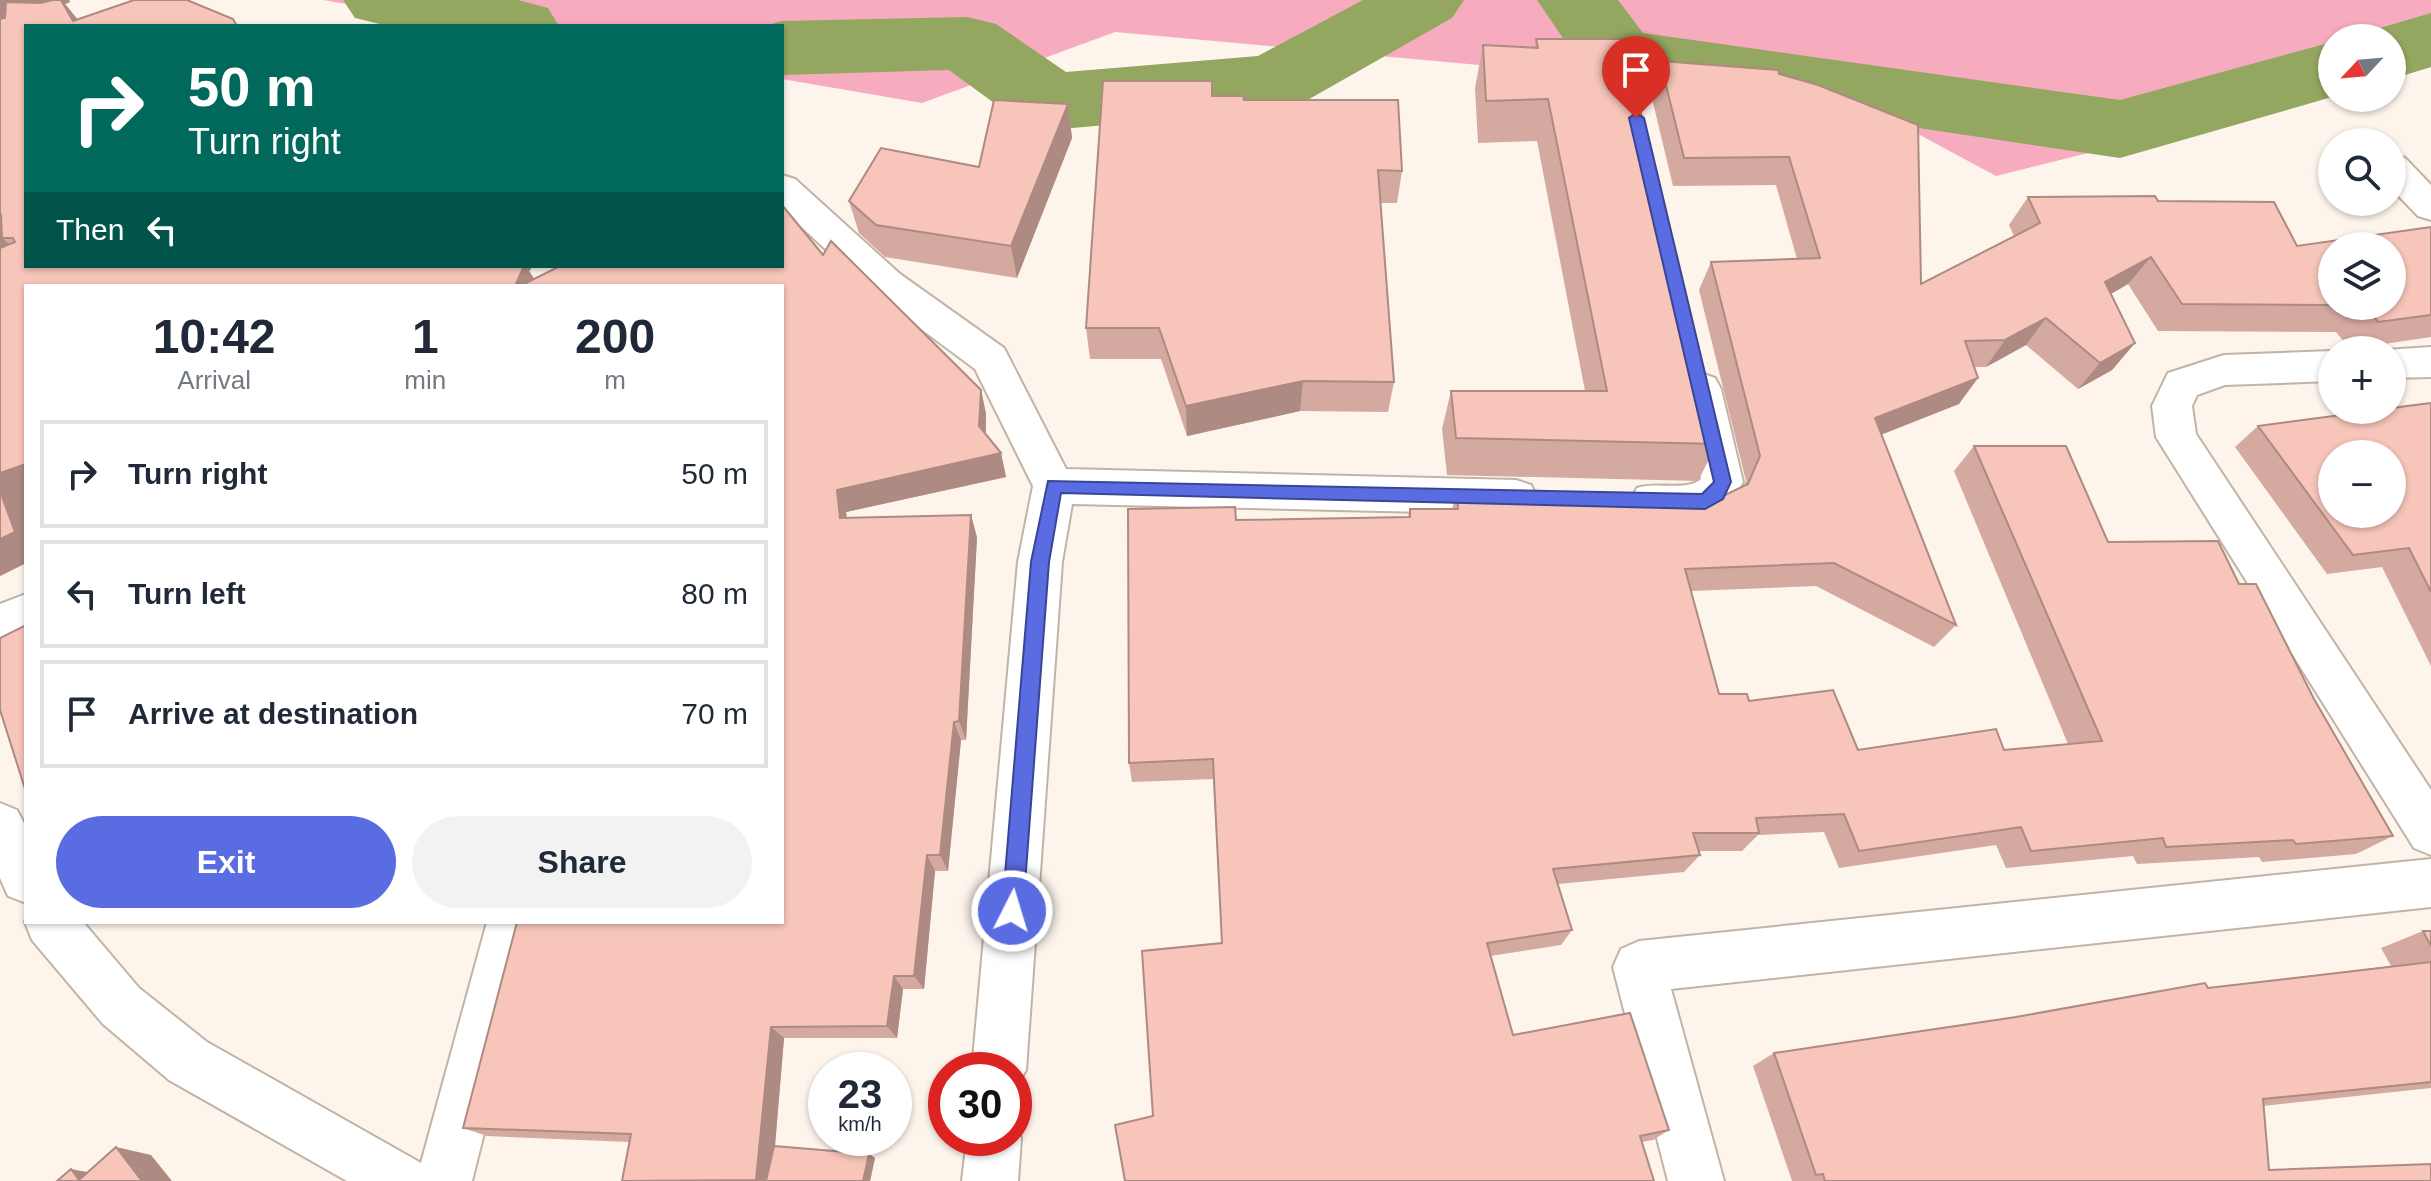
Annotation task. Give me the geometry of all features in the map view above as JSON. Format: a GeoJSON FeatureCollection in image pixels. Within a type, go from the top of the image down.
{"type":"FeatureCollection","features":[{"type":"Feature","properties":{"kind":"street"},"geometry":{"type":"LineString","coordinates":[[2406,181],[2431,207]]}},
{"type":"Feature","properties":{"kind":"street"},"geometry":{"type":"LineString","coordinates":[[784,190],[887,284],[990,359],[1054,486],[1040,562],[1000,1052]]}},
{"type":"Feature","properties":{"kind":"street"},"geometry":{"type":"LineString","coordinates":[[1610,499],[1705,502],[1717,494],[1722,482],[1690,346]]}},
{"type":"Feature","properties":{"kind":"street"},"geometry":{"type":"LineString","coordinates":[[2406,363],[2431,362]]}},
{"type":"Feature","properties":{"kind":"street"},"geometry":{"type":"LineString","coordinates":[[2318,367],[2224,370],[2182,384],[2172,406],[2176,437],[2431,832]]}},
{"type":"Feature","properties":{"kind":"street"},"geometry":{"type":"LineString","coordinates":[[1054,486],[1546,498]]}},
{"type":"Feature","properties":{"kind":"street"},"geometry":{"type":"LineString","coordinates":[[0,626],[24,614]]}},
{"type":"Feature","properties":{"kind":"street"},"geometry":{"type":"LineString","coordinates":[[0,826],[24,875]]}},
{"type":"Feature","properties":{"kind":"street"},"geometry":{"type":"LineString","coordinates":[[1696,1181],[1639,967],[2431,883]]}},
{"type":"Feature","properties":{"kind":"street"},"geometry":{"type":"LineString","coordinates":[[52,924],[121,1006],[188,1061],[401,1181]]}},
{"type":"Feature","properties":{"kind":"street"},"geometry":{"type":"LineString","coordinates":[[444,1181],[511,924]]}},
{"type":"Feature","properties":{"kind":"street"},"geometry":{"type":"LineString","coordinates":[[990,1181],[992,1156]]}},
{"type":"Feature","properties":{"kind":"shaded area"},"geometry":{"type":"Polygon","coordinates":[[[323,0],[2431,0],[2431,57],[2406,65],[2406,24],[2318,24],[2318,93],[2273,107],[1996,176],[1853,99],[1115,32],[922,103],[784,79],[784,24],[463,24],[323,0]]]}},
{"type":"Feature","properties":{"kind":"building"},"geometry":{"type":"Polygon","coordinates":[[[61,0],[73,21],[134,0],[187,0],[233,19],[236,24],[24,24],[24,268],[523,268],[516,284],[24,284],[24,465],[0,473],[0,248],[15,242],[13,238],[2,238],[0,215],[0,19],[5,18],[6,2],[61,0]]]}},
{"type":"Feature","properties":{"kind":"building"},"geometry":{"type":"Polygon","coordinates":[[[1536,39],[1624,39],[1717,444],[1456,438],[1451,391],[1607,391],[1548,99],[1486,101],[1483,45],[1538,48],[1536,39]]]}},
{"type":"Feature","properties":{"kind":"building"},"geometry":{"type":"Polygon","coordinates":[[[1660,61],[1778,70],[1779,74],[1818,85],[1918,125],[1921,284],[2040,223],[2028,197],[2155,196],[2158,201],[2274,202],[2297,246],[2318,243],[2318,305],[2182,304],[2151,257],[2105,282],[2135,343],[2100,363],[2046,318],[2005,340],[1965,341],[1978,378],[1875,418],[1956,625],[1834,563],[1685,569],[1719,694],[1747,694],[1749,701],[1833,690],[1858,750],[1996,729],[2004,750],[2102,741],[1974,446],[2066,446],[2108,542],[2218,541],[2239,584],[2256,584],[2314,699],[2393,836],[2296,844],[2293,840],[2166,847],[2163,838],[2031,851],[2021,827],[1859,851],[1844,814],[1756,818],[1759,833],[1693,833],[1700,855],[1553,869],[1572,930],[1487,943],[1513,1035],[1630,1013],[1669,1130],[1640,1136],[1654,1181],[1125,1181],[1115,1125],[1153,1116],[1142,951],[1222,943],[1213,759],[1129,763],[1128,509],[1235,507],[1236,520],[1410,517],[1410,509],[1458,509],[1457,492],[1719,498],[1748,484],[1760,456],[1711,262],[1820,258],[1789,157],[1684,158],[1660,61]]]}},
{"type":"Feature","properties":{"kind":"building"},"geometry":{"type":"Polygon","coordinates":[[[1103,81],[1212,81],[1212,96],[1243,96],[1244,100],[1398,100],[1402,171],[1378,170],[1394,382],[1303,381],[1186,406],[1159,328],[1086,328],[1103,81]]]}},
{"type":"Feature","properties":{"kind":"building"},"geometry":{"type":"Polygon","coordinates":[[[994,100],[1068,104],[1011,246],[876,225],[849,201],[881,148],[979,167],[994,100]]]}},
{"type":"Feature","properties":{"kind":"building"},"geometry":{"type":"Polygon","coordinates":[[[784,207],[823,255],[831,241],[981,390],[979,426],[1001,453],[837,490],[840,518],[971,515],[959,721],[954,722],[940,855],[927,855],[914,976],[894,976],[887,1026],[771,1027],[756,1180],[622,1181],[631,1134],[463,1128],[516,924],[784,924],[784,284],[524,284],[556,268],[784,268],[784,207]]]}},
{"type":"Feature","properties":{"kind":"building"},"geometry":{"type":"Polygon","coordinates":[[[2431,227],[2431,315],[2406,318],[2406,232],[2396,232],[2431,227]]]}},
{"type":"Feature","properties":{"kind":"building"},"geometry":{"type":"Polygon","coordinates":[[[2431,403],[2431,592],[2409,548],[2353,555],[2333,528],[2406,528],[2406,440],[2318,440],[2318,507],[2258,426],[2318,418],[2318,424],[2406,424],[2406,406],[2431,403]]]}},
{"type":"Feature","properties":{"kind":"building"},"geometry":{"type":"Polygon","coordinates":[[[0,491],[15,532],[0,539],[0,491]]]}},
{"type":"Feature","properties":{"kind":"building"},"geometry":{"type":"Polygon","coordinates":[[[24,626],[24,786],[0,710],[0,638],[24,626]]]}},
{"type":"Feature","properties":{"kind":"building"},"geometry":{"type":"Polygon","coordinates":[[[2423,931],[2431,931],[2431,946],[2423,931]]]}},
{"type":"Feature","properties":{"kind":"building"},"geometry":{"type":"Polygon","coordinates":[[[2431,962],[2431,1082],[2263,1099],[2269,1170],[2431,1164],[2431,1181],[1825,1181],[1823,1174],[1816,1175],[1774,1053],[2016,1017],[2205,983],[2208,988],[2431,962]]]}},
{"type":"Feature","properties":{"kind":"building"},"geometry":{"type":"Polygon","coordinates":[[[774,1146],[808,1149],[808,1156],[869,1156],[863,1181],[766,1181],[774,1146]]]}},
{"type":"Feature","properties":{"kind":"building"},"geometry":{"type":"Polygon","coordinates":[[[116,1147],[142,1181],[57,1181],[71,1169],[79,1180],[116,1147]]]}},
{"type":"Feature","properties":{"kind":"waterway"},"geometry":{"type":"LineString","coordinates":[[383,0],[509,24]]}},
{"type":"Feature","properties":{"kind":"waterway"},"geometry":{"type":"LineString","coordinates":[[784,48],[967,43],[1050,102],[1275,82],[1424,0]]}},
{"type":"Feature","properties":{"kind":"waterway"},"geometry":{"type":"LineString","coordinates":[[1577,0],[1617,56],[2120,129],[2318,73]]}},
{"type":"Feature","properties":{"kind":"waterway"},"geometry":{"type":"LineString","coordinates":[[2406,47],[2431,39]]}},
{"type":"Feature","properties":{"kind":"route"},"geometry":{"type":"LineString","coordinates":[[1012,911],[1040,562],[1054,486],[1705,502],[1717,494],[1722,482],[1636,118]]}}]}
